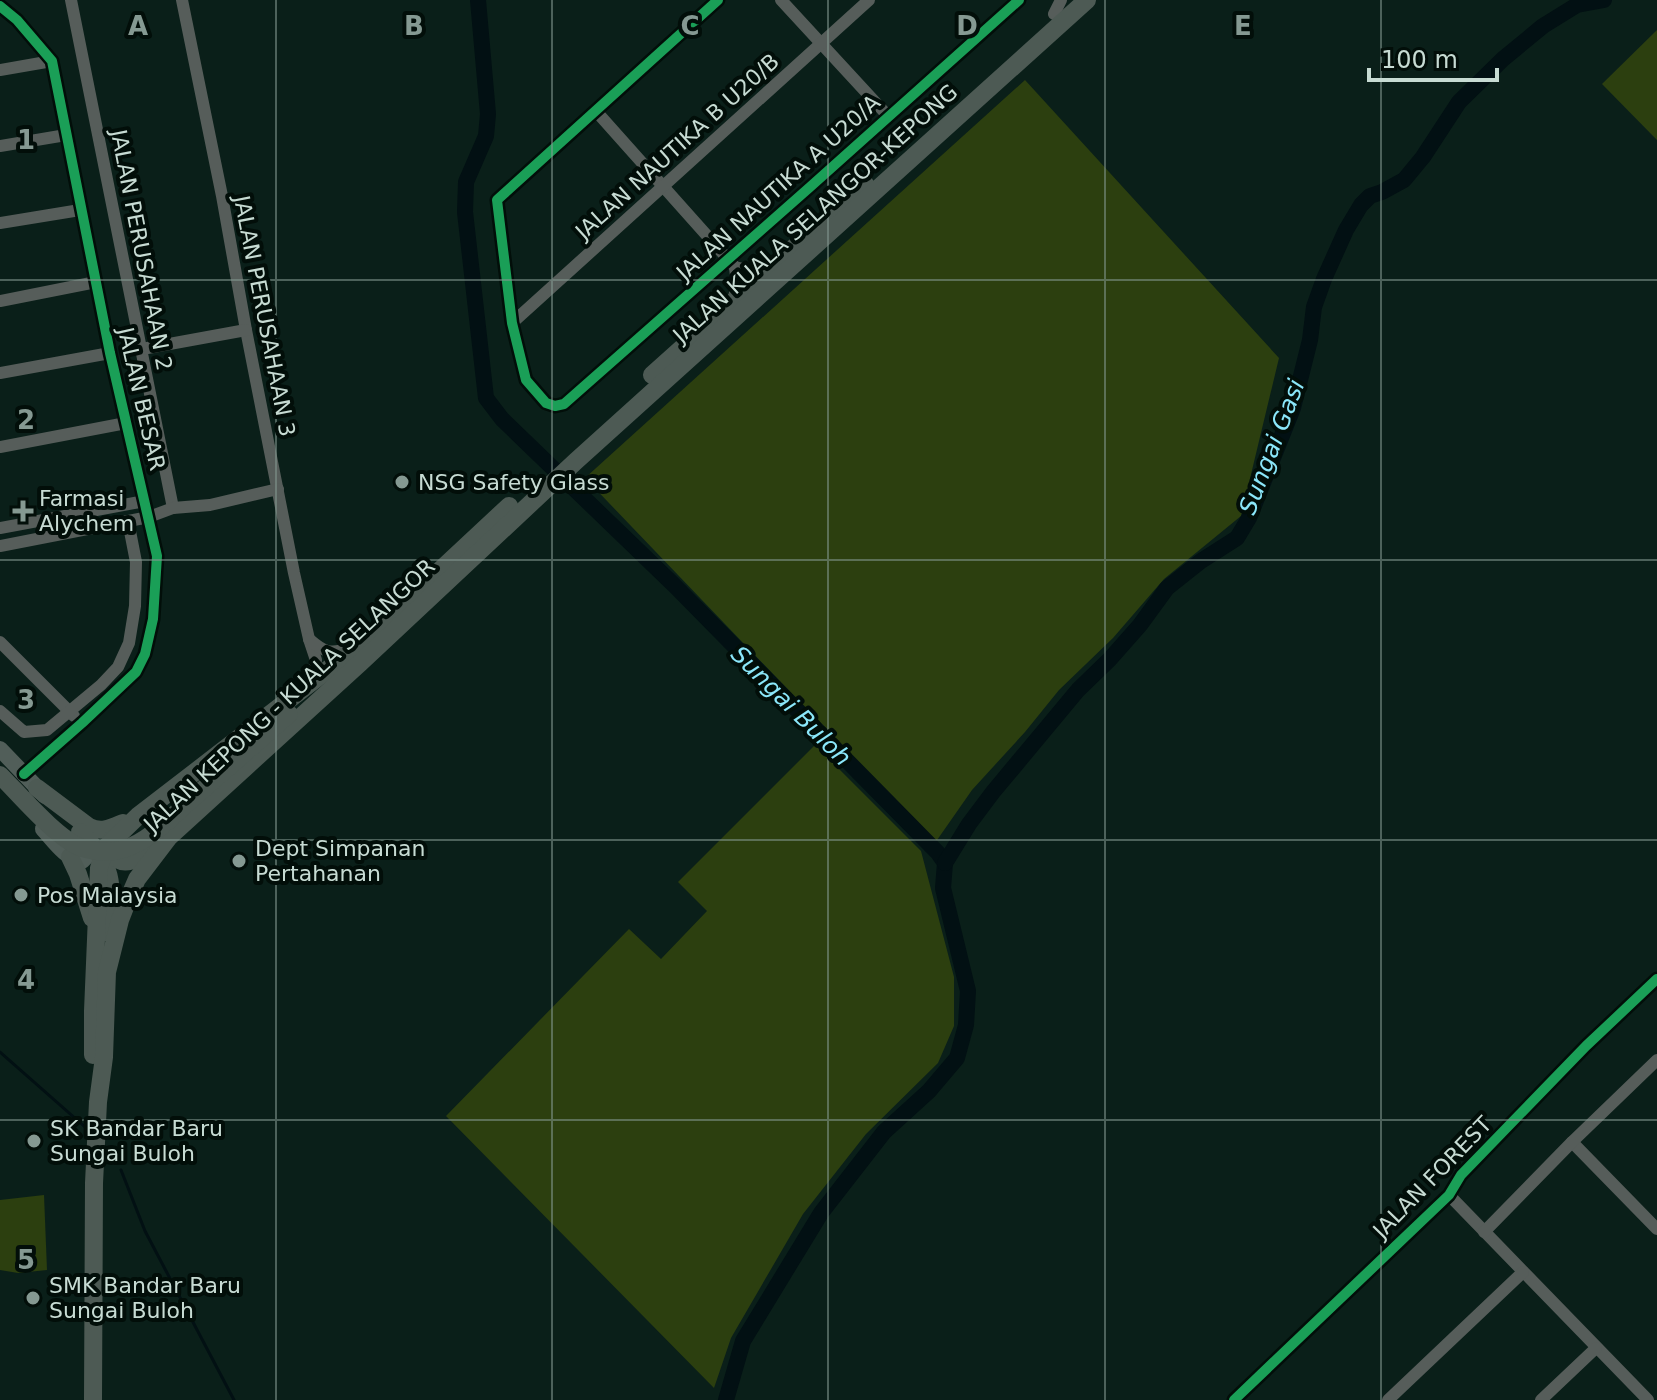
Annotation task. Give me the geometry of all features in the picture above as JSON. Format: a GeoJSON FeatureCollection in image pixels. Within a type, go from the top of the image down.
{"type":"FeatureCollection","features":[{"type":"Feature","properties":{"kind":"highway","name":"JALAN KUALA SELANGOR-KEPONG"},"geometry":{"type":"LineString","coordinates":[[572,457],[733,301],[1058,7],[1070,0]]}},
{"type":"Feature","properties":{"kind":"highway","name":"JALAN KUALA SELANGOR-KEPONG"},"geometry":{"type":"LineString","coordinates":[[572,457],[1087,0]]}},
{"type":"Feature","properties":{"kind":"highway","name":"JALAN KEPONG - KUALA SELANGOR"},"geometry":{"type":"LineString","coordinates":[[93,1400],[94,1183],[107,972],[120,920],[132,890],[152,857],[169,837],[572,457]]}},
{"type":"Feature","properties":{"kind":"highway","name":"JALAN KEPONG - KUALA SELANGOR"},"geometry":{"type":"LineString","coordinates":[[313,681],[361,653]]}},
{"type":"Feature","properties":{"kind":"highway"},"geometry":{"type":"LineString","coordinates":[[0,775],[69,841],[95,851],[125,849],[145,839],[361,653]]}},
{"type":"Feature","properties":{"kind":"highway"},"geometry":{"type":"LineString","coordinates":[[169,837],[148,853],[127,862],[114,857],[112,852],[112,839],[138,816],[313,681]]}},
{"type":"Feature","properties":{"kind":"highway"},"geometry":{"type":"LineString","coordinates":[[31,781],[96,830],[110,829],[138,816]]}},
{"type":"Feature","properties":{"kind":"highway"},"geometry":{"type":"LineString","coordinates":[[80,832],[109,872],[111,903],[107,972]]}},
{"type":"Feature","properties":{"kind":"highway","name":"JALAN KEPONG - KUALA SELANGOR"},"geometry":{"type":"LineString","coordinates":[[98,1102],[92,1038],[99,868],[101,857],[112,839]]}},
{"type":"Feature","properties":{"kind":"highway"},"geometry":{"type":"LineString","coordinates":[[70,857],[97,932]]}},
{"type":"Feature","properties":{"kind":"main road"},"geometry":{"type":"LineString","coordinates":[[0,749],[80,832],[89,854],[82,861],[70,857],[0,785]]}},
{"type":"Feature","properties":{"kind":"street","name":"JALAN PERUSAHAAN 2"},"geometry":{"type":"LineString","coordinates":[[71,0],[173,508]]}},
{"type":"Feature","properties":{"kind":"street","name":"JALAN PERUSAHAAN 3"},"geometry":{"type":"LineString","coordinates":[[182,0],[278,489],[316,660],[313,681]]}},
{"type":"Feature","properties":{"kind":"street"},"geometry":{"type":"LineString","coordinates":[[512,323],[497,200],[718,0]]}},
{"type":"Feature","properties":{"kind":"street"},"geometry":{"type":"LineString","coordinates":[[781,0],[888,116]]}},
{"type":"Feature","properties":{"kind":"street","name":"JALAN NAUTIKA B U20/B"},"geometry":{"type":"LineString","coordinates":[[512,323],[869,0]]}},
{"type":"Feature","properties":{"kind":"street","name":"JALAN NAUTIKA A U20/A"},"geometry":{"type":"LineString","coordinates":[[512,323],[526,380],[546,403],[555,406],[564,404],[731,263],[888,116],[1019,0]]}},
{"type":"Feature","properties":{"kind":"street","name":"JALAN BESAR"},"geometry":{"type":"LineString","coordinates":[[0,6],[17,20],[52,61],[110,353],[157,556],[153,619],[145,654],[136,672],[82,723],[31,781]]}},
{"type":"Feature","properties":{"kind":"street"},"geometry":{"type":"LineString","coordinates":[[0,70],[52,61]]}},
{"type":"Feature","properties":{"kind":"street"},"geometry":{"type":"LineString","coordinates":[[595,110],[731,263],[737,285],[733,301]]}},
{"type":"Feature","properties":{"kind":"street"},"geometry":{"type":"LineString","coordinates":[[0,146],[66,135]]}},
{"type":"Feature","properties":{"kind":"street"},"geometry":{"type":"LineString","coordinates":[[0,223],[80,210]]}},
{"type":"Feature","properties":{"kind":"street"},"geometry":{"type":"LineString","coordinates":[[731,263],[751,271],[769,268]]}},
{"type":"Feature","properties":{"kind":"street"},"geometry":{"type":"LineString","coordinates":[[0,301],[96,282]]}},
{"type":"Feature","properties":{"kind":"street"},"geometry":{"type":"LineString","coordinates":[[142,349],[246,330]]}},
{"type":"Feature","properties":{"kind":"street"},"geometry":{"type":"LineString","coordinates":[[0,373],[110,353]]}},
{"type":"Feature","properties":{"kind":"street"},"geometry":{"type":"LineString","coordinates":[[0,447],[126,423]]}},
{"type":"Feature","properties":{"kind":"street"},"geometry":{"type":"LineString","coordinates":[[0,546],[149,517],[173,508],[222,503],[278,489]]}},
{"type":"Feature","properties":{"kind":"street"},"geometry":{"type":"LineString","coordinates":[[0,528],[145,501]]}},
{"type":"Feature","properties":{"kind":"street"},"geometry":{"type":"LineString","coordinates":[[0,711],[24,732],[47,730],[118,667],[129,643],[135,606],[136,562],[128,521]]}},
{"type":"Feature","properties":{"kind":"street"},"geometry":{"type":"LineString","coordinates":[[309,639],[326,652],[361,653]]}},
{"type":"Feature","properties":{"kind":"street"},"geometry":{"type":"LineString","coordinates":[[0,642],[82,723]]}},
{"type":"Feature","properties":{"kind":"street","name":"JALAN FOREST"},"geometry":{"type":"LineString","coordinates":[[1234,1400],[1449,1195],[1461,1175],[1586,1046],[1657,979]]}},
{"type":"Feature","properties":{"kind":"street"},"geometry":{"type":"LineString","coordinates":[[1484,1232],[1657,1060]]}},
{"type":"Feature","properties":{"kind":"street"},"geometry":{"type":"LineString","coordinates":[[1572,1142],[1657,1229]]}},
{"type":"Feature","properties":{"kind":"street"},"geometry":{"type":"LineString","coordinates":[[1449,1195],[1648,1400]]}},
{"type":"Feature","properties":{"kind":"street"},"geometry":{"type":"LineString","coordinates":[[1388,1400],[1523,1272]]}},
{"type":"Feature","properties":{"kind":"street"},"geometry":{"type":"LineString","coordinates":[[1541,1400],[1596,1348]]}},
{"type":"Feature","properties":{"kind":"green space"},"geometry":{"type":"Polygon","coordinates":[[[1657,30],[1657,140],[1602,84],[1657,30]]]}},
{"type":"Feature","properties":{"kind":"green space"},"geometry":{"type":"Polygon","coordinates":[[[1025,80],[1279,358],[1241,516],[1164,579],[1113,638],[1059,690],[972,790],[935,843],[585,478],[1025,80]]]}},
{"type":"Feature","properties":{"kind":"green space"},"geometry":{"type":"Polygon","coordinates":[[[815,745],[921,851],[954,977],[954,1026],[938,1063],[866,1134],[803,1214],[731,1338],[714,1388],[446,1116],[629,929],[661,959],[707,911],[678,882],[815,745]]]}},
{"type":"Feature","properties":{"kind":"green space"},"geometry":{"type":"Polygon","coordinates":[[[44,1195],[47,1270],[18,1273],[0,1270],[0,1200],[44,1195]]]}},
{"type":"Feature","properties":{"kind":"waterway","name":"Sungai Buloh"},"geometry":{"type":"LineString","coordinates":[[478,0],[488,114],[486,136],[466,182],[465,212],[486,398],[502,419],[674,585],[938,853],[945,863],[943,888],[968,991],[966,1025],[957,1058],[929,1091],[884,1132],[821,1213],[743,1341],[726,1400]]}},
{"type":"Feature","properties":{"kind":"waterway","name":"Sungai Gasi"},"geometry":{"type":"LineString","coordinates":[[945,863],[993,792],[1078,690],[1140,625],[1167,588],[1237,538],[1249,518],[1293,408],[1310,340],[1314,307],[1324,279],[1361,205],[1370,196],[1404,180],[1459,102],[1503,59],[1543,26],[1577,5],[1604,0]]}},
{"type":"Feature","properties":{"kind":"waterway"},"geometry":{"type":"LineString","coordinates":[[0,1052],[85,1127]]}},
{"type":"Feature","properties":{"kind":"waterway"},"geometry":{"type":"LineString","coordinates":[[121,1170],[145,1231],[234,1400]]}},
{"type":"Feature","properties":{"kind":"cycle path"},"geometry":{"type":"LineString","coordinates":[[718,0],[497,200],[512,323],[526,380],[546,403],[555,406],[564,404],[1019,0]]}},
{"type":"Feature","properties":{"kind":"cycle path"},"geometry":{"type":"LineString","coordinates":[[0,6],[17,20],[52,61],[110,353],[157,556],[153,619],[145,654],[136,672],[24,774]]}},
{"type":"Feature","properties":{"kind":"cycle path"},"geometry":{"type":"LineString","coordinates":[[1234,1400],[1449,1195],[1461,1175],[1586,1046],[1657,979]]}},
{"type":"Feature","properties":{"kind":"place","name":"NSG Safety Glass"},"geometry":{"type":"Point","coordinates":[402,482]}},
{"type":"Feature","properties":{"kind":"place","name":"Farmasi Alychem"},"geometry":{"type":"Point","coordinates":[23,511]}},
{"type":"Feature","properties":{"kind":"place","name":"Dept Simpanan Pertahanan"},"geometry":{"type":"Point","coordinates":[239,861]}},
{"type":"Feature","properties":{"kind":"place","name":"Pos Malaysia"},"geometry":{"type":"Point","coordinates":[21,895]}},
{"type":"Feature","properties":{"kind":"place","name":"SK Bandar Baru Sungai Buloh"},"geometry":{"type":"Point","coordinates":[34,1141]}},
{"type":"Feature","properties":{"kind":"place","name":"SMK Bandar Baru Sungai Buloh"},"geometry":{"type":"Point","coordinates":[33,1298]}}]}
